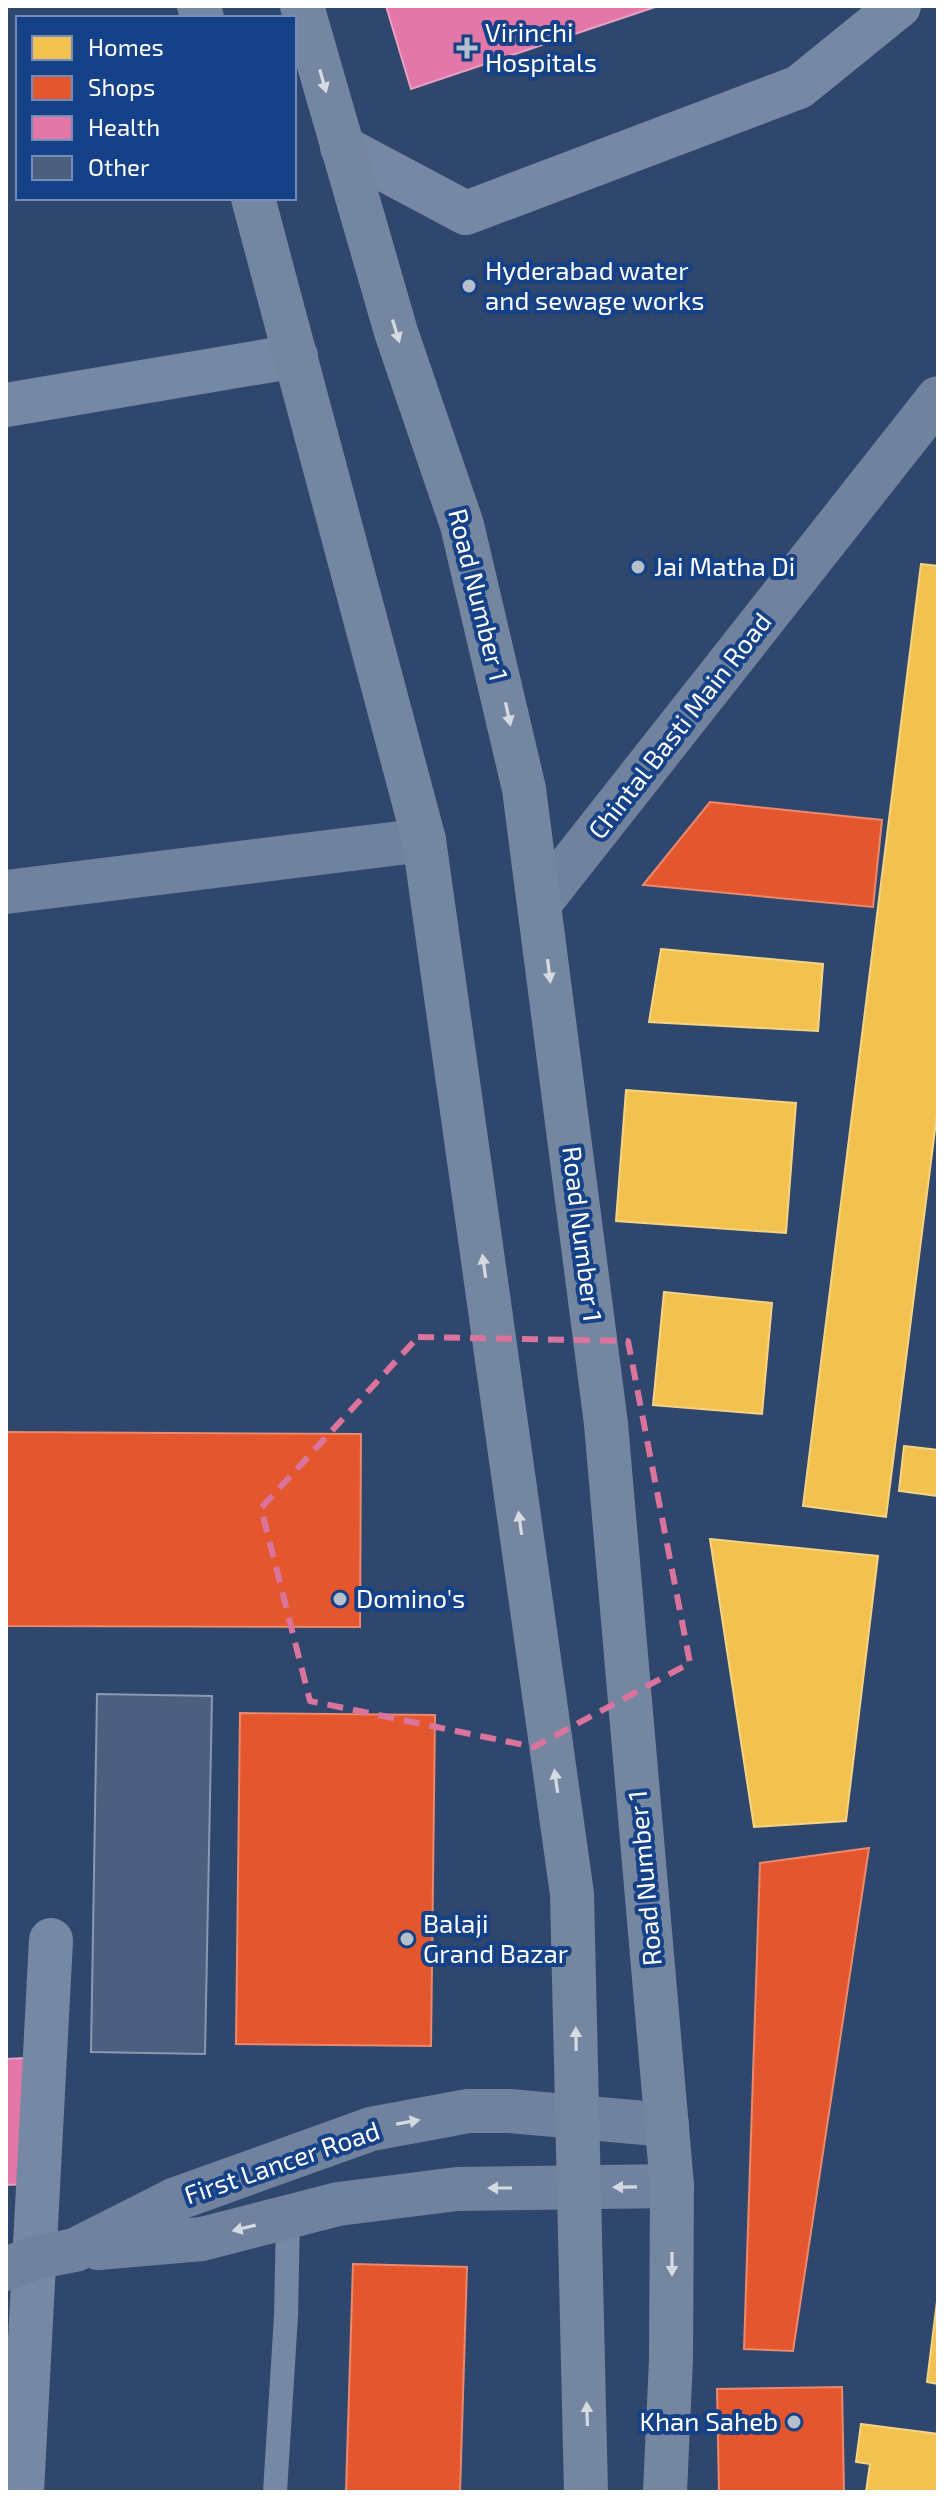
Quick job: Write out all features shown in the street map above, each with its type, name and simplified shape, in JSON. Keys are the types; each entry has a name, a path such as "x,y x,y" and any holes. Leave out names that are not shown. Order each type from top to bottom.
{"main road":[{"name":"Road Number 1","path":"302,6 396,332 462,525 524,789 606,1424 667,2125 672,2186 671,2359 665,2492"},
{"path":"254,200 424,840 572,1894 586,2492"}],"street":[{"path":"342,147 466,213 799,87 899,6"},
{"path":"6,405 296,356"},
{"name":"Chintal Basti Main Road","path":"540,903 938,398"},
{"path":"6,892 424,840"},
{"path":"22,2492 39,2259 51,1940"},
{"name":"First Lancer Road","path":"39,2259 176,2199 371,2129 468,2111 667,2125"},
{"path":"39,2259 202,2239 338,2204 457,2189 672,2186"}],"lane":[{"path":"275,2492 286,2316 288,2217"}],"highlighted area":[{"path":"418,1337 628,1341 690,1663 534,1747 310,1701 261,1508"}],"building: Homes":[{"path":"921,564 938,566 938,1106 886,1517 803,1506"},
{"path":"661,949 823,964 818,1031 649,1022"},
{"path":"626,1090 796,1103 786,1233 616,1221"},
{"path":"664,1292 772,1303 762,1414 653,1405"},
{"path":"904,1446 938,1450 938,1496 899,1491"},
{"path":"710,1539 878,1556 846,1821 754,1827"},
{"path":"938,2293 938,2384 927,2382"},
{"path":"861,2424 938,2434 938,2492 866,2492 870,2464 856,2462"}],"building: Shops":[{"path":"710,802 882,820 873,907 643,885"},
{"path":"6,1432 361,1434 360,1627 6,1626"},
{"path":"240,1713 435,1715 431,2046 236,2044"},
{"path":"869,1848 793,2351 744,2349 760,1863"},
{"path":"353,2264 467,2267 460,2492 346,2492"},
{"path":"842,2387 844,2492 719,2492 717,2389"}],"building: Health":[{"name":"Virinchi Hospitals","path":"386,6 658,6 411,89"},
{"path":"25,2058 29,2184 6,2185 6,2059"}],"building: Other":[{"path":"97,1694 212,1696 205,2054 91,2052"}],"place":[{"name":"Virinchi Hospitals","path":"467,48"},
{"name":"Hyderabad water and sewage works","path":"469,286"},
{"name":"Jai Matha Di","path":"638,567"},
{"name":"Domino's","path":"340,1599"},
{"name":"Balaji Grand Bazar","path":"407,1939"},
{"name":"Khan Saheb","path":"794,2422"}]}
